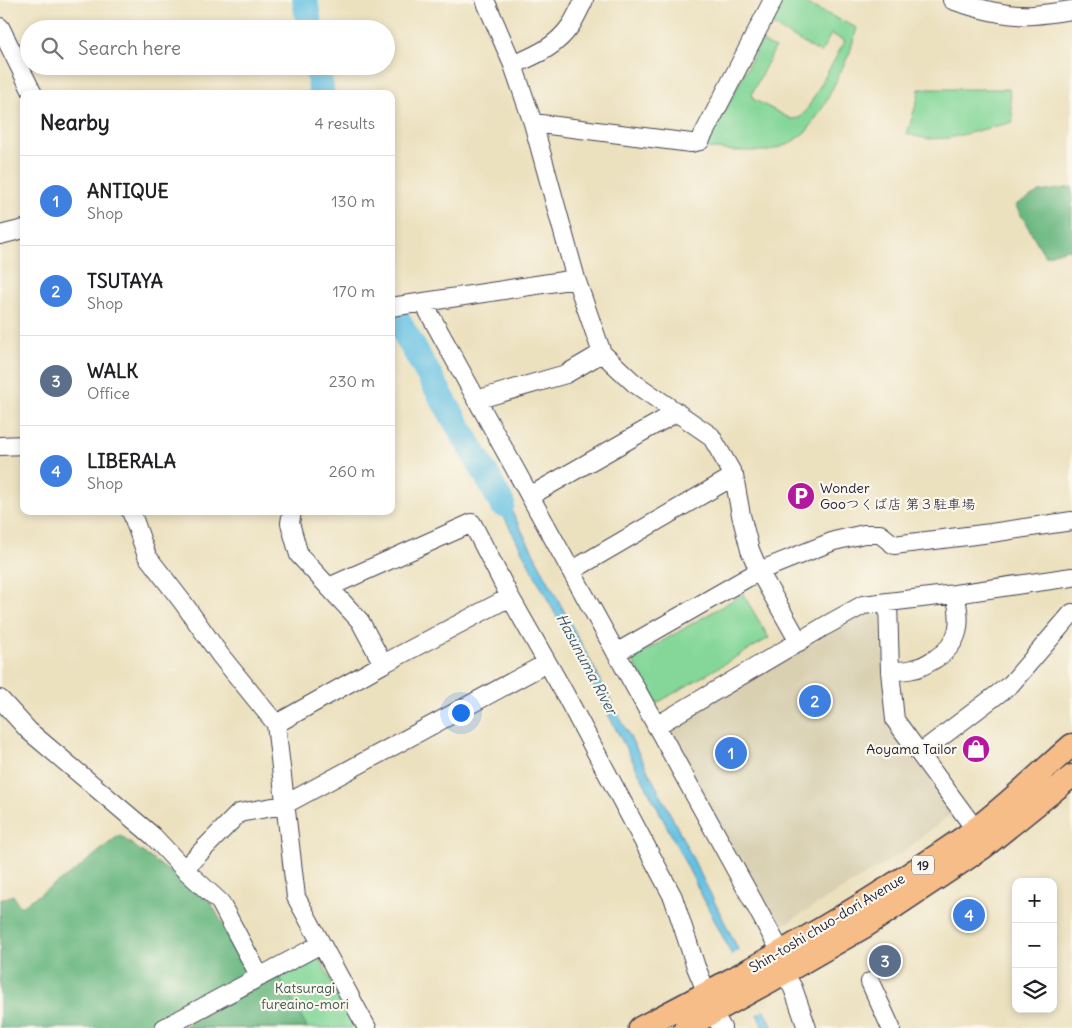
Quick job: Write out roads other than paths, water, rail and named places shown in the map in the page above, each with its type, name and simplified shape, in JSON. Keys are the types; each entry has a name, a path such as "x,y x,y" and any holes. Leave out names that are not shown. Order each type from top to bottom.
{"main road":[{"name":"Shin-toshi chuo-dori Avenue","path":"684,1028 975,829 1072,745"},
{"name":"Shin-toshi chuo-dori Avenue","path":"774,968 864,927 984,847 1072,776"},
{"name":"Shin-toshi chuo-dori Avenue","path":"640,1028 719,1004"}],"street":[{"path":"486,0 513,65 533,123 576,279 602,353 634,383 711,436 734,476 750,550 759,571 799,642"},
{"path":"513,65 544,51 561,38 571,25 584,0"},
{"path":"533,123 691,143 700,142 774,0"},
{"path":"952,0 1012,14 1031,15 1072,10"},
{"path":"0,27 20,68"},
{"path":"24,75 31,90"},
{"path":"0,235 20,230"},
{"path":"395,307 576,279"},
{"path":"416,303 476,400 656,726 774,968 793,988 807,1028"},
{"path":"476,400 566,374 602,353"},
{"path":"530,496 677,412"},
{"path":"0,446 20,445"},
{"path":"571,571 734,476"},
{"path":"132,515 147,556 220,655 276,724 296,897 367,1028"},
{"path":"291,515 290,523 299,555 360,621 383,664"},
{"path":"616,653 759,571 834,541 864,534 880,534 894,545 1072,521"},
{"path":"329,587 472,523 510,597 673,897 696,967 719,1004"},
{"path":"656,726 863,605 1072,577"},
{"path":"890,671 914,670 944,654 955,639 959,627 955,594"},
{"path":"276,724 383,664 510,597"},
{"path":"888,602 890,671 895,720 975,829"},
{"path":"920,753 1011,684 1072,613"},
{"path":"184,869 239,813 284,805 547,662"},
{"path":"0,699 29,731 153,836 184,869 220,902 260,977"},
{"path":"164,1028 321,944"},
{"path":"870,982 891,1028"}],"water":[{"path":"491,472 667,807 738,949 773,1028 763,1028 731,953 659,811 482,475"}],"waterway":[{"name":"Hasunuma River","path":"305,0 308,20"},
{"name":"Hasunuma River","path":"319,75 321,90"},
{"name":"Hasunuma River","path":"395,315 502,504"}],"place":[{"name":"Wonder Gooつくば店 第３駐車場","path":"801,496"},
{"name":"TSUTAYA","path":"815,701"},
{"name":"Aoyama Tailor","path":"976,749"},
{"name":"ANTIQUE","path":"731,753"},
{"name":"LIBERALA","path":"969,915"},
{"name":"WALK","path":"885,961"}],"park label":[{"name":"Katsuragi fureaino-mori","path":"305,996"}]}
